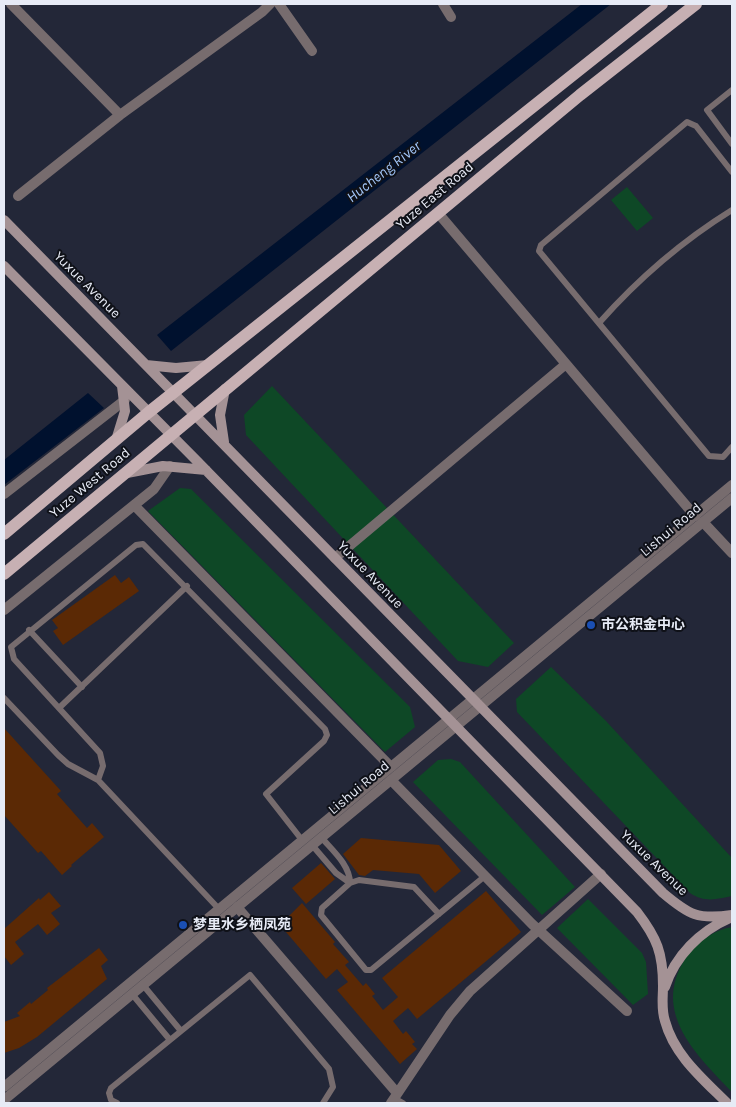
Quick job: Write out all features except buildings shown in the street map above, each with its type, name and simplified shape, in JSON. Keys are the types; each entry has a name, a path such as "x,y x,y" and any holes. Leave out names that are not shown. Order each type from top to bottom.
{"main road":[{"name":"Yuze East Road","path":"174,393 662,4"},
{"name":"Yuze East Road","path":"195,414 580,95 696,4"},
{"name":"Yuxue Avenue","path":"4,220 663,893 684,911 698,917 732,916"},
{"path":"4,266 171,434 637,912 656,939 662,962 662,1010 672,1040 683,1057 726,1103"},
{"path":"146,365 176,368 208,365"},
{"path":"115,441 124,419 125,400 122,385"},
{"path":"224,443 220,415 225,389"},
{"name":"Yuze West Road","path":"4,534 174,393"},
{"name":"Yuze West Road","path":"4,574 195,414"},
{"path":"123,474 170,466 207,471"},
{"path":"663,993 672,970 685,950 703,934 732,916"}],"street":[{"path":"11,4 120,115"},
{"path":"18,196 120,115 262,12 270,4"},
{"path":"279,4 312,50"},
{"path":"443,4 451,18"},
{"path":"438,213 699,519 732,553"},
{"path":"335,558 566,364"},
{"path":"4,494 125,400"},
{"path":"4,610 154,489 170,466"},
{"name":"Lishui Road","path":"4,1100 237,907 391,767 477,703 699,519 732,485"},
{"name":"Lishui Road","path":"699,519 732,498"},
{"path":"134,505 391,767"},
{"name":"Lishui Road","path":"4,1087 219,909 307,843 321,837 391,780 453,722"},
{"path":"391,780 538,929 627,1011"},
{"path":"237,907 396,1099 464,998 601,874"}],"lane":[{"path":"732,90 707,110 732,144"},
{"path":"732,172 696,126 687,122 541,245 539,251 709,456 723,457 732,447"},
{"path":"599,323 631,289 666,258 732,210"},
{"path":"98,780 103,766 100,753 11,654 12,643 140,543 148,546 325,729 324,741 266,794 307,843 336,873 350,883"},
{"path":"59,708 187,586"},
{"path":"29,630 82,687"},
{"path":"4,698 68,764 98,780 219,909"},
{"path":"321,837 349,872 350,883"},
{"path":"439,914 418,889 412,886 359,880 350,883 322,908 321,915 366,970 370,970 439,914 485,876"},
{"path":"117,1103 111,1100 111,1088 250,975 329,1069 333,1087 323,1103"},
{"path":"143,985 182,1031"},
{"path":"132,994 170,1040"}],"green space":[{"path":"627,187 653,218 637,231 611,200"},
{"path":"272,386 514,643 488,667 458,661 246,435 244,415"},
{"path":"180,488 191,489 410,707 415,727 385,752 148,511"},
{"path":"551,667 606,721 732,858 732,896 706,899 690,893 517,712 516,699"},
{"path":"451,759 460,762 575,887 542,915 413,782 438,760"},
{"path":"588,899 642,953 646,962 648,994 633,1005 557,928"},
{"path":"732,927 732,1092 705,1063 683,1032 676,1015 673,997 676,979 689,953 712,934"}],"water":[{"name":"Hucheng River","path":"582,4 611,4 171,351 157,335"},
{"path":"88,393 104,408 4,485 4,460"}],"place":[{"name":"市公积金中心","path":"591,625"},
{"name":"梦里水乡栖凤苑","path":"183,925"}]}
